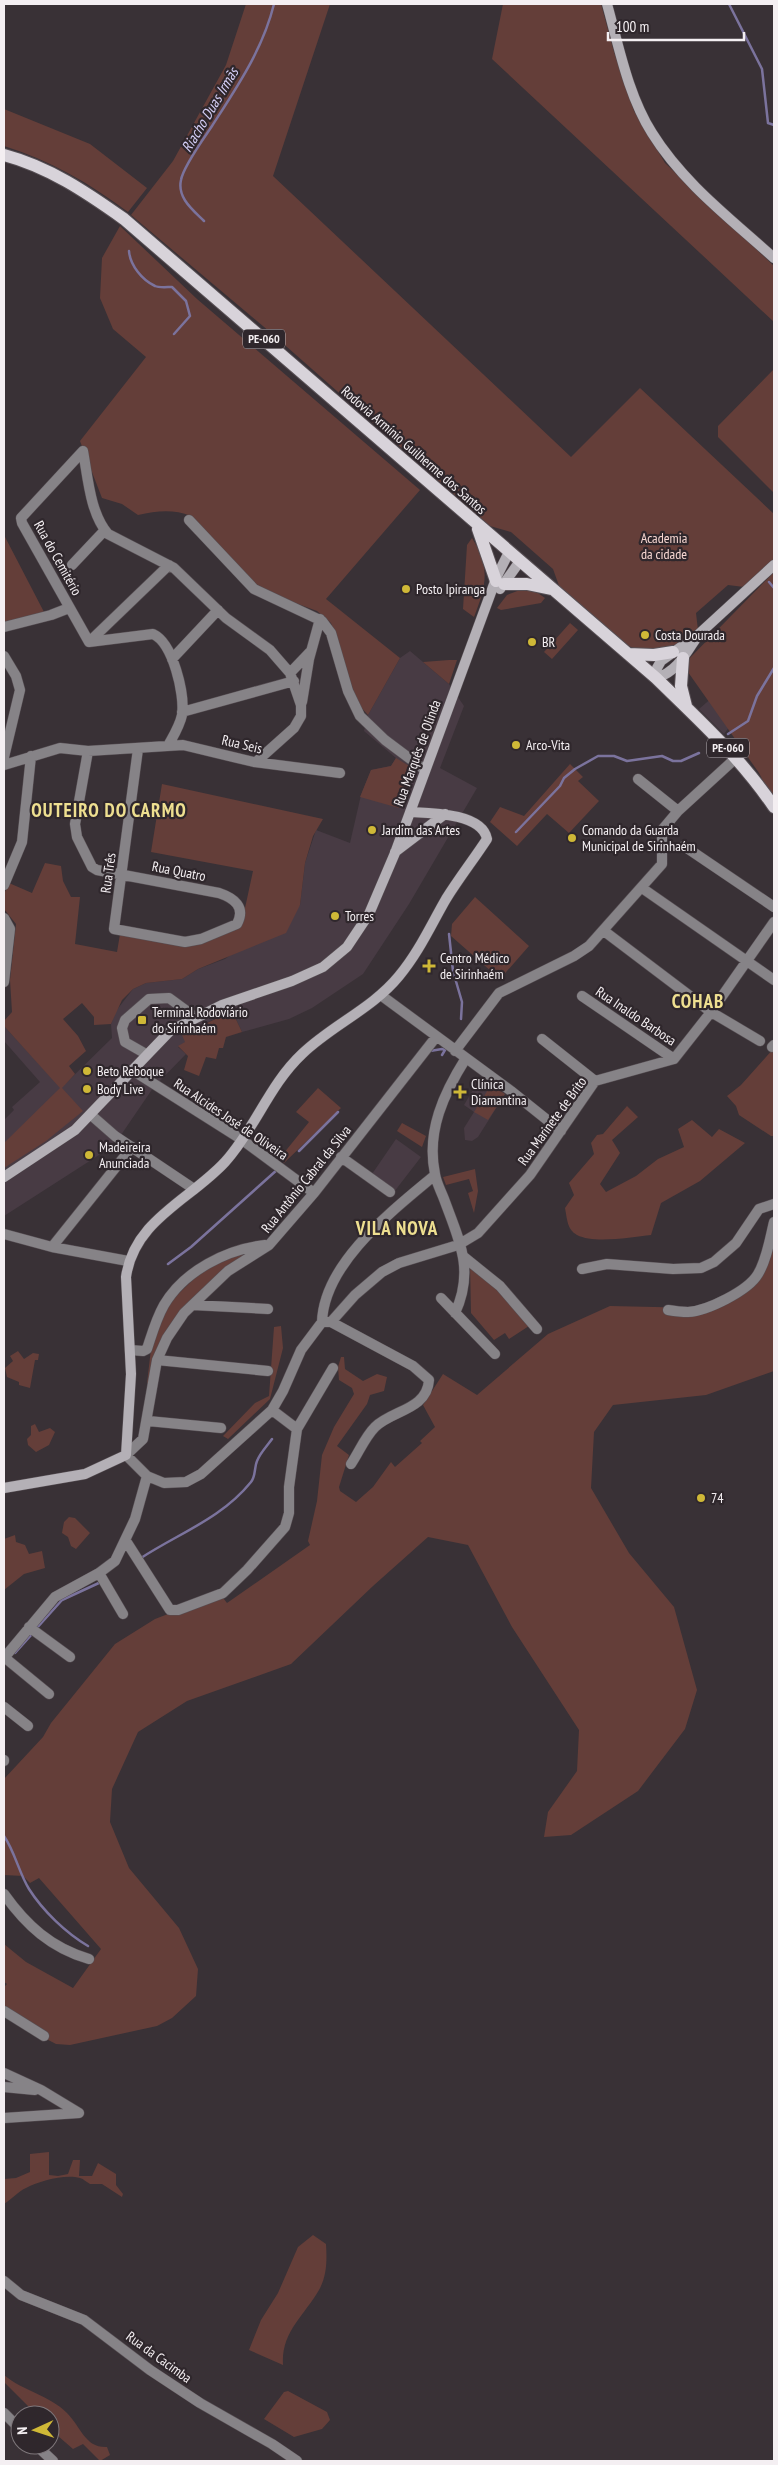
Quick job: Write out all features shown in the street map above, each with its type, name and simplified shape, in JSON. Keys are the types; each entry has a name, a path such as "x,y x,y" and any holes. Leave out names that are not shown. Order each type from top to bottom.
{"main road":[{"path":"607,4 627,75 651,132 683,175 774,258"},
{"name":"Rodovia Armínio Guilherme dos Santos","path":"4,155 29,163 76,185 124,219 389,447 478,527 656,678 714,732 737,757 774,807"},
{"path":"478,527 500,582"},
{"path":"500,582 509,552"},
{"path":"500,582 520,561"},
{"path":"656,678 659,664 678,655 774,565"},
{"path":"500,582 527,584 554,590"},
{"name":"Rua Marquês de Olinda","path":"4,1177 50,1148 91,1115 146,1054 170,1031 195,1017 292,981 323,967 334,959 354,937 369,914 395,853 489,604 500,582"},
{"path":"628,654 678,655"},
{"path":"656,678 671,672 678,655"},
{"path":"678,655 681,686 687,708"},
{"path":"4,1488 85,1474 126,1454 131,1374 126,1300 128,1261 138,1241 148,1228 224,1163 287,1069 313,1044 382,996 423,944 446,899 487,839 484,831 464,818 445,814 410,812"},
{"path":"395,853 445,814"}],"street":[{"name":"Rua do Cemitério","path":"89,642 22,523 23,514 83,451 91,494 97,515 105,530"},
{"path":"189,520 254,589 320,619 330,633 348,691 360,716 384,740 425,770"},
{"path":"72,565 105,530 120,542 168,564 218,610 270,650 292,677 302,711"},
{"path":"89,642 168,564"},
{"name":"Rua do Cemitério","path":"4,627 51,615 69,608"},
{"path":"172,659 218,610"},
{"path":"256,762 294,728 302,711 311,652 320,619"},
{"path":"89,642 152,634 162,641 172,659 180,692 182,712 169,744"},
{"path":"182,712 292,677 311,652"},
{"path":"4,656 16,676 20,690 4,757"},
{"name":"Rua Seis","path":"88,751 138,749 169,744 183,745 256,762 340,773"},
{"path":"4,765 60,748 88,751"},
{"name":"Rua Três","path":"138,749 114,929 185,942"},
{"name":"Rua Quatro","path":"88,751 75,818 77,836 92,867 97,870 230,897 240,908 237,924 201,939 185,942"},
{"path":"4,885 22,842 31,756"},
{"name":"Rua Antônio Cabral da Silva","path":"126,1454 142,1442 148,1420 157,1360 167,1338 193,1305 228,1271 269,1245 314,1193 341,1157 446,1044 499,993 582,951 604,931 662,864 662,830 678,811 737,757"},
{"path":"638,779 678,811"},
{"path":"684,846 774,907"},
{"path":"642,888 774,980"},
{"path":"4,918 10,929 4,982"},
{"path":"674,1058 711,1012 774,922"},
{"path":"604,931 711,1012 760,1041"},
{"path":"382,996 512,1091 561,1131"},
{"name":"Rua Inaldo Barbosa","path":"582,996 674,1058"},
{"path":"146,1054 125,1042 122,1028 125,1020 146,1000 169,998 195,1017"},
{"path":"542,1039 595,1081"},
{"path":"466,1058 442,1102 436,1122 433,1150 435,1175 458,1245 464,1257 500,1286 537,1330"},
{"name":"Rua Marinete de Brito","path":"147,1476 170,1484 195,1478 272,1410 302,1350 326,1322 355,1295 382,1272 399,1263 458,1245 478,1233 530,1175 595,1081 674,1058"},
{"name":"Rua Alcides José de Oliveira","path":"132,1070 241,1139 314,1193"},
{"path":"91,1115 102,1127 194,1189"},
{"path":"52,1247 132,1147"},
{"path":"341,1157 390,1192"},
{"path":"351,1464 376,1426 413,1406 422,1398 429,1380 413,1366 326,1322 326,1298 340,1267 401,1204 435,1175"},
{"path":"582,1269 593,1265 607,1264 673,1269 702,1268 714,1262 736,1243 758,1209 774,1204"},
{"path":"668,1310 687,1312 700,1310 717,1304 747,1286 760,1271 774,1222"},
{"path":"4,1234 52,1247 128,1261"},
{"path":"130,1350 143,1351 147,1349 155,1324 167,1301 204,1266 240,1248 269,1245"},
{"path":"455,1313 465,1287 464,1257"},
{"path":"441,1298 495,1354"},
{"path":"193,1305 268,1309"},
{"path":"157,1360 268,1371"},
{"path":"126,1541 168,1608 172,1611 223,1594 278,1537 288,1521 289,1487 298,1429 333,1368"},
{"path":"272,1410 298,1429"},
{"path":"148,1420 221,1428"},
{"path":"49,1694 4,1658 60,1593 99,1573 115,1561 135,1519 147,1476 126,1454"},
{"path":"99,1573 123,1614"},
{"path":"29,1627 70,1657"},
{"path":"4,1707 28,1726"},
{"path":"4,1894 28,1924 51,1943 74,1955 89,1959"},
{"path":"4,2011 44,2036"},
{"path":"4,2073 41,2090 79,2113 4,2118"},
{"path":"4,2087 41,2090"},
{"name":"Rua da Cacimba","path":"4,2281 29,2298 69,2312 84,2320 150,2370 200,2403 279,2448 297,2461"}],"shaded area":[{"path":"410,651 449,684 464,706 440,768 477,788 409,904 363,974 312,1008 289,1019 242,1032 232,1011 182,1034 186,1042 178,1047 186,1054 153,1088 121,1135 99,1155 4,1216 4,1120 14,1110 12,1107 40,1082 4,1041 4,1026 61,1088 112,1038 111,1024 116,1011 133,989 146,983 182,979 198,969 225,959 300,905 305,863 316,830 350,843 361,795 371,770 391,766 396,758 364,731 368,715 400,658"},
{"path":"721,690 740,713 724,734 699,709"},
{"path":"480,1078 505,1094 478,1137 472,1141 465,1140 464,1128 474,1112 464,1105"},
{"path":"396,1139 421,1157 394,1192 372,1174"}],"green space":[{"name":"Academia da cidade","path":"246,4 330,4 273,176 571,457 640,388 774,514 774,559 744,587 728,585 696,613 698,630 681,642 656,651 637,649 626,645 562,594 553,569 511,532 490,526 270,332 131,215 173,161 226,65"},
{"path":"503,4 601,4 614,52 634,111 665,163 774,266 774,322 492,59"},
{"path":"4,109 90,144 147,188 128,212 99,191 69,173 37,158 4,146"},
{"path":"120,226 197,299 420,490 326,599 400,658 368,715 358,704 331,623 317,611 282,598 252,582 191,516 165,511 138,515 122,504 102,498 80,441 146,357 113,329 100,298 102,258"},
{"path":"774,369 774,493 718,437 718,426"},
{"path":"4,535 44,612 4,623"},
{"path":"472,538 482,559 485,577 474,617 463,609 467,545"},
{"path":"774,572 774,802 759,773 683,665"},
{"path":"520,590 535,591 545,598 541,603 501,610 497,608 507,595"},
{"path":"570,623 578,630 552,659 544,652"},
{"path":"457,660 449,684 423,662"},
{"path":"396,758 414,769 399,808 360,797 371,770 391,766"},
{"path":"570,764 583,777 578,781 599,801 569,833 547,814 517,846 490,822 500,807 524,816"},
{"path":"162,784 323,819 313,836 305,863 300,905 286,933 198,969 182,979 146,983 133,989 122,1000 111,1024 94,1025 94,1017 82,1003 63,1019 78,1036 86,1051 69,1066 75,1074 62,1088 83,1111 46,1141 4,1168 4,1143 60,1088 4,1026 4,1021 12,1012 10,980 16,924 4,909 4,894 9,883 32,893 45,863 61,866 63,881 71,897 80,897 75,944 117,952 120,934 184,945 242,922 253,871 151,852"},
{"path":"475,897 529,946 500,979 451,936 452,924"},
{"path":"232,1011 242,1032 226,1037 223,1048 219,1048 216,1059 206,1057 199,1076 184,1070 188,1056 178,1046 185,1042 182,1035"},
{"path":"774,1048 774,1136 771,1136 739,1115 736,1106 727,1096 741,1085"},
{"path":"491,1085 505,1094 488,1120 474,1112"},
{"path":"318,1088 341,1108 284,1163 279,1159 309,1122 296,1112"},
{"path":"627,1106 638,1117 612,1140 620,1153 600,1184 606,1192 636,1176 658,1159 684,1147 678,1129 692,1120 712,1137 719,1129 745,1143 700,1181 661,1203 651,1235 613,1239 584,1238 574,1233 568,1223 565,1208 574,1195 569,1183 594,1154 591,1143 597,1135 603,1134"},
{"path":"402,1123 426,1136 422,1147 397,1131"},
{"path":"475,1169 478,1191 474,1213 468,1193 473,1191 469,1179 446,1185 443,1177"},
{"path":"774,1224 774,1371 706,1395 613,1405 594,1432 591,1488 629,1553 674,1607 697,1690 685,1729 638,1791 571,1835 544,1837 548,1812 577,1771 579,1730 512,1627 468,1545 428,1537 291,1664 187,1701 138,1732 112,1789 110,1822 129,1868 179,1928 198,1969 196,1996 172,2018 157,2026 70,2045 56,2044 4,2017 4,1987 7,1984 4,1982 4,1944 26,1962 73,1988 101,1949 39,1878 30,1883 23,1876 4,1875 4,1779 43,1737 51,1723 115,1644 155,1619 220,1594 227,1603 310,1545 308,1541 317,1501 322,1455 334,1427 354,1394 352,1388 339,1380 338,1367 341,1357 344,1357 345,1369 363,1381 377,1374 387,1377 384,1391 370,1395 367,1404 337,1446 349,1455 339,1487 340,1491 356,1502 373,1487 391,1462 395,1467 422,1443 420,1441 435,1427 423,1405 443,1374 477,1395 548,1334 610,1306 699,1308 748,1287"},
{"path":"255,1250 183,1311 149,1383 147,1383 151,1349 168,1304 203,1270 224,1259"},
{"path":"470,1264 513,1302 529,1326 509,1339 505,1333 494,1340 471,1313"},
{"path":"281,1326 283,1348 270,1399 228,1439 223,1436 255,1403 269,1396 274,1327"},
{"path":"18,1351 24,1359 33,1353 39,1354 38,1360 35,1360 30,1388 19,1385 19,1382 7,1377 5,1368 13,1361 10,1356"},
{"path":"35,1424 39,1432 50,1428 55,1432 49,1445 36,1452 28,1445 27,1439 31,1435 31,1426"},
{"path":"69,1517 75,1518 90,1533 76,1549 71,1546 68,1537 62,1533 64,1522"},
{"path":"15,1535 16,1542 25,1545 29,1554 42,1551 45,1568 24,1574 4,1590 4,1539"},
{"path":"49,2152 49,2175 68,2174 73,2160 80,2160 79,2176 92,2176 98,2163 116,2174 116,2185 123,2194 122,2197 102,2184 90,2184 80,2178 67,2177 32,2185 4,2204 4,2179 16,2178 30,2172 30,2154"},
{"path":"313,2235 326,2244 325,2274 322,2285 290,2334 283,2353 283,2365 249,2350 261,2320 278,2293 298,2247"},
{"path":"4,2375 57,2405 27,2405 4,2382"},
{"path":"288,2391 327,2412 330,2420 322,2429 294,2437 264,2419 284,2392"},
{"path":"60,2407 88,2440 93,2444 107,2447 110,2455 100,2461 83,2444 73,2449 60,2438"}],"waterway":[{"name":"Riacho Duas Irmãs","path":"204,221 184,198 181,192 181,180 194,153 231,97 256,52 274,4"},
{"path":"729,4 762,69 768,123 774,125"},
{"path":"129,251 134,267 146,280 157,287 172,287 186,301 190,316 174,334"},
{"path":"769,582 774,588"},
{"path":"728,734 748,721 757,696 774,668"},
{"path":"516,832 560,786 564,778 575,769 598,756 614,756 627,761 662,756 673,761 681,761 699,753"},
{"path":"449,934 453,971 462,1002 461,1019"},
{"path":"430,1051 445,1050 442,1055"},
{"path":"299,1151 338,1112"},
{"path":"168,1264 191,1247 278,1169"},
{"path":"141,1558 199,1525 227,1506 253,1480 258,1458 272,1439"},
{"path":"36,1629 62,1600 101,1582"},
{"path":"15,1653 33,1633"},
{"path":"4,1836 26,1883 41,1905 71,1935 88,1946"}],"place":[{"name":"Posto Ipiranga","path":"406,589"},
{"name":"Costa Dourada","path":"645,635"},
{"name":"BR","path":"532,642"},
{"name":"Arco-Vita","path":"516,745"},
{"name":"Jardim das Artes","path":"372,830"},
{"name":"Comando da Guarda Municipal de Sirinhaém","path":"572,838"},
{"name":"Torres","path":"335,916"},
{"name":"Centro Médico de Sirinhaém","path":"429,966"},
{"name":"Terminal Rodoviário do Sirinhaém","path":"142,1020"},
{"name":"Beto Reboque","path":"87,1071"},
{"name":"Body Live","path":"87,1089"},
{"name":"Clínica Diamantina","path":"460,1092"},
{"name":"Madeireira Anunciada","path":"89,1155"},
{"name":"74","path":"701,1498"}],"district":[{"name":"OUTEIRO DO CARMO","path":"109,810"},
{"name":"COHAB","path":"698,1001"},
{"name":"VILA NOVA","path":"397,1228"}]}
